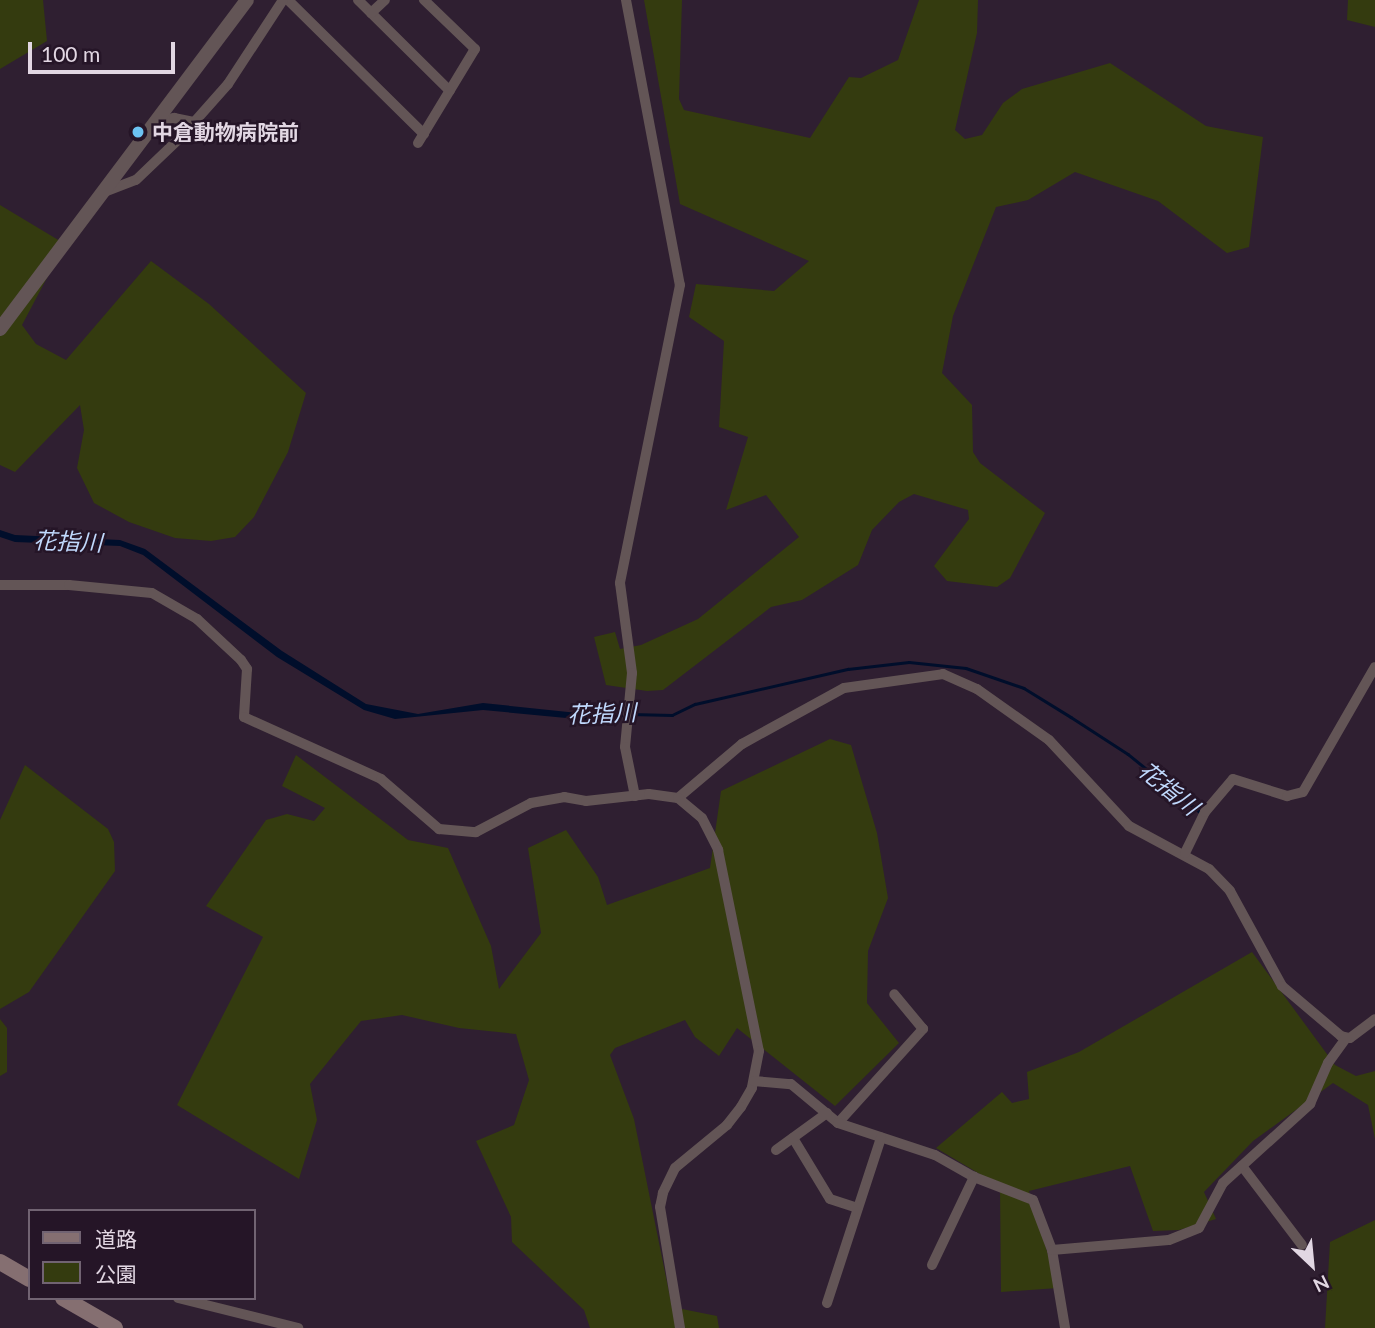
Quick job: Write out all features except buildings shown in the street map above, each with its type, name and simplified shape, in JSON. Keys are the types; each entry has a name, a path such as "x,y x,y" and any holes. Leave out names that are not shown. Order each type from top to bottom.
{"main road":[{"path":"0,1262 28,1278"},
{"path":"67,1300 115,1328"}],"street":[{"path":"0,329 247,0"},
{"path":"104,192 136,180 194,122 229,84 286,0 421,138 475,49 424,0"},
{"path":"358,0 450,91"},
{"path":"371,13 385,0"},
{"path":"626,0 681,285 620,583 632,673 625,747 635,796"},
{"path":"155,123 174,118 194,122"},
{"path":"0,585 69,585 152,593 197,619 247,668 244,718 381,779 439,829 476,832 531,803 635,796 678,798 702,818 718,850 758,1035 754,1081 727,1125 686,1157 666,1181 660,1207 680,1328"},
{"path":"1185,853 1205,812 1233,779 1287,796 1303,792 1375,667"},
{"path":"678,798 742,744 844,688 943,674 977,689 1049,740 1129,826 1185,853 1230,891 1282,986 1346,1038"},
{"path":"838,1123 923,1029 894,994"},
{"path":"1052,1250 1143,1243 1189,1233 1199,1227 1216,1192 1310,1104 1328,1063 1346,1038 1375,1019"},
{"path":"754,1081 791,1084 838,1123 935,1155 974,1177 1033,1200 1052,1250 1065,1328"},
{"path":"776,1150 827,1113"},
{"path":"793,1138 830,1199 858,1208"},
{"path":"827,1303 881,1138"},
{"path":"1242,1166 1303,1245"},
{"path":"932,1265 974,1177"},
{"path":"186,1300 298,1328"}],"green space":[{"path":"0,0 43,0 47,41 0,69"},
{"path":"644,0 682,0 679,99 684,110 810,138 849,77 861,78 898,60 919,0 978,0 977,33 955,130 965,139 982,135 1003,103 1022,89 1110,63 1206,126 1263,137 1249,247 1227,253 1158,201 1075,172 1028,200 996,207 953,316 942,373 972,405 973,452 980,463 1045,513 1010,578 997,587 947,581 934,566 969,519 968,510 914,494 899,502 872,530 858,565 802,600 771,607 663,690 647,691 606,685 594,637 615,632 620,649 641,645 698,619 799,537 766,495 726,510 748,437 719,427 724,341 689,317 696,284 774,291 809,261 680,204"},
{"path":"1348,0 1375,0 1375,27 1347,20"},
{"path":"0,205 65,244 22,325 36,344 66,360 151,261 209,304 306,393 288,452 254,517 235,537 211,541 175,538 129,522 94,503 77,468 84,430 80,405 15,472 0,465"},
{"path":"830,739 851,745 877,833 888,898 868,951 867,1003 899,1043 835,1106 737,1028 719,1056 695,1037 685,1020 615,1048 610,1055 634,1119 672,1307 717,1316 719,1328 590,1328 584,1310 512,1242 511,1217 476,1141 514,1125 529,1080 516,1034 459,1028 402,1015 361,1021 310,1084 317,1120 299,1179 177,1105 263,937 206,906 266,820 287,814 314,821 325,808 282,786 296,755 408,840 448,848 491,946 499,989 541,933 528,848 566,830 598,877 607,905 710,868 721,791"},
{"path":"25,765 108,829 114,842 115,871 29,992 0,1009 0,820"},
{"path":"1252,952 1335,1065 1356,1076 1375,1071 1375,1139 1368,1105 1333,1083 1253,1141 1204,1192 1216,1219 1179,1230 1153,1231 1130,1166 1029,1191 1058,1288 1001,1292 1000,1186 936,1148 1002,1092 1012,1103 1029,1099 1027,1072 1079,1052"},
{"path":"0,1019 7,1028 7,1072 0,1076"},
{"path":"1375,1220 1375,1328 1325,1328 1330,1242"}],"water":[{"name":"花指川","path":"0,530 15,535 120,540 145,549 282,651 366,704 418,714 483,703 597,715 598,721 483,710 395,719 364,710 277,657 143,555 120,546 15,542 0,537"}],"waterway":[{"name":"花指川","path":"630,714 672,715 695,704 848,669 909,662 966,668 1024,688 1128,754 1200,812"},
{"name":"花指川","path":"596,718 624,715"}],"place":[{"name":"中倉動物病院前","path":"138,132"}]}
